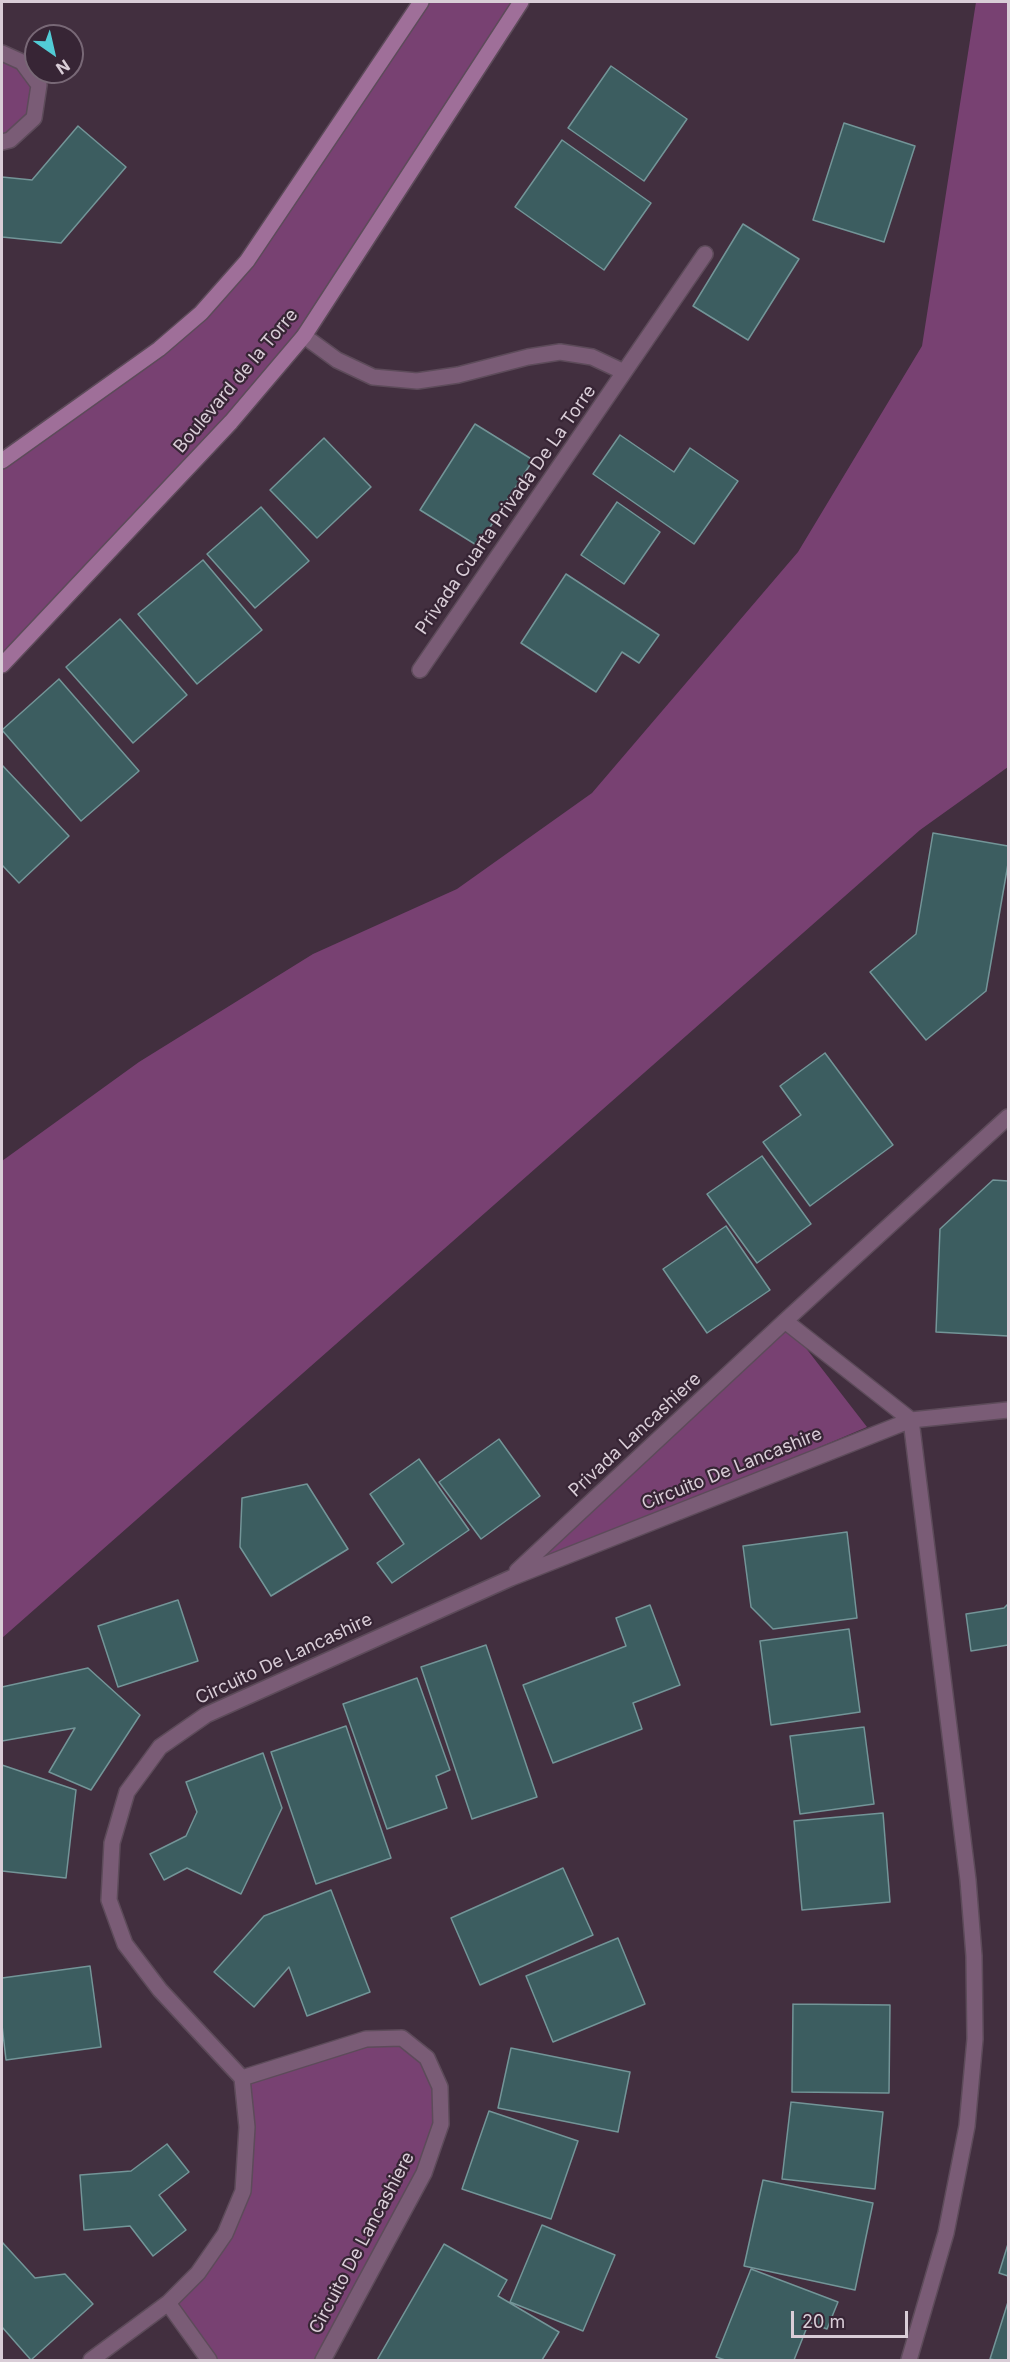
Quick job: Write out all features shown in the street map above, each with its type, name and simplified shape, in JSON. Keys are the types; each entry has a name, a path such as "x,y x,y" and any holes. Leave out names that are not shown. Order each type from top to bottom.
{"street":[{"path":"2,461 159,349 201,313 247,261 421,2"},
{"name":"Boulevard de la Torre","path":"2,665 231,422 304,336 521,2"},
{"path":"2,53 22,62 39,85 34,118 10,140 2,142"},
{"name":"Privada Cuarta Privada De La Torre","path":"420,669 705,254"},
{"name":"Privada Cuarta Privada De La Torre","path":"304,336 337,360 373,377 417,381 458,375 528,357 560,352 592,357 624,372"},
{"name":"Privada Lancashiere","path":"510,1578 1008,1117"},
{"path":"785,1321 911,1420 968,1880 975,1956 975,2039 967,2126 950,2212 909,2361"},
{"name":"Circuito De Lancashire","path":"242,2078 160,1990 125,1944 109,1900 112,1843 127,1792 160,1747 206,1715 510,1578 911,1420 1008,1410"},
{"name":"Circuito De Lancashiere","path":"242,2078 366,2039 402,2038 427,2058 441,2087 441,2124 424,2173 323,2361"},
{"path":"91,2361 168,2303 198,2273 225,2234 243,2191 247,2127 242,2078"},
{"path":"168,2303 208,2361"}],"shaded area":[{"path":"421,2 521,2 304,336 2,665 2,461 158,349 247,261"},
{"path":"976,2 1008,2 1008,767 920,830 2,1638 2,1161 139,1062 313,954 457,889 592,793 798,552 922,346"},
{"path":"2,53 24,72 24,84 39,85 34,118 2,142"},
{"path":"785,1321 867,1427 511,1578"},
{"path":"402,2038 427,2058 441,2124 323,2360 209,2360 168,2303 198,2273 243,2191 242,2078 366,2039"}],"building":[{"path":"611,66 687,119 644,181 568,128"},
{"path":"844,123 915,146 884,242 813,220"},
{"path":"78,126 126,167 61,243 2,237 2,177 32,180"},
{"path":"562,140 651,203 604,270 515,207"},
{"path":"743,224 799,259 748,340 693,306"},
{"path":"475,424 533,460 478,546 420,510"},
{"path":"620,435 674,472 690,448 738,481 694,544 593,474"},
{"path":"324,438 371,487 317,538 270,490"},
{"path":"617,502 660,532 624,584 581,555"},
{"path":"261,507 309,561 255,608 207,554"},
{"path":"203,560 262,630 197,684 138,614"},
{"path":"566,574 659,635 639,663 622,652 596,692 521,643"},
{"path":"120,619 187,695 133,743 66,667"},
{"path":"59,679 139,771 81,821 2,730"},
{"path":"2,765 69,836 19,883 2,865"},
{"path":"933,833 1008,846 1008,864 986,991 926,1040 870,972 916,934"},
{"path":"825,1053 893,1145 810,1206 763,1142 801,1115 780,1086"},
{"path":"762,1156 811,1224 757,1263 707,1194"},
{"path":"993,1180 1008,1181 1008,1336 936,1332 940,1229"},
{"path":"726,1226 770,1290 707,1333 663,1269"},
{"path":"499,1439 540,1496 481,1539 439,1482"},
{"path":"419,1459 469,1530 392,1583 377,1563 404,1544 370,1494"},
{"path":"307,1484 348,1549 271,1596 240,1547 242,1498"},
{"path":"847,1532 857,1618 773,1629 751,1607 743,1546"},
{"path":"178,1600 198,1661 118,1687 98,1626"},
{"path":"1008,1604 1008,1645 971,1651 966,1614 1004,1608"},
{"path":"650,1605 680,1685 633,1703 642,1729 553,1763 523,1685 626,1646 616,1618"},
{"path":"849,1629 860,1712 771,1725 760,1641"},
{"path":"486,1645 537,1797 472,1819 421,1667"},
{"path":"88,1668 140,1715 91,1790 49,1772 75,1728 2,1741 2,1687"},
{"path":"417,1678 450,1770 436,1776 447,1808 387,1829 343,1704"},
{"path":"346,1726 391,1858 316,1884 271,1752"},
{"path":"864,1727 874,1804 800,1814 790,1736"},
{"path":"263,1753 282,1808 241,1894 187,1868 164,1880 150,1854 186,1836 197,1812 186,1782"},
{"path":"2,1765 76,1790 66,1878 2,1871"},
{"path":"883,1813 890,1902 802,1910 794,1821"},
{"path":"563,1868 593,1935 480,1985 451,1918"},
{"path":"331,1890 370,1992 307,2016 289,1967 254,2007 214,1972 264,1916"},
{"path":"618,1938 645,2004 553,2042 526,1976"},
{"path":"90,1966 101,2047 6,2060 2,2025 2,1978"},
{"path":"793,2004 890,2005 889,2093 792,2092"},
{"path":"511,2048 630,2072 618,2132 498,2108"},
{"path":"791,2102 883,2112 875,2189 782,2179"},
{"path":"489,2111 578,2141 551,2219 462,2189"},
{"path":"167,2144 189,2172 159,2195 186,2230 153,2256 130,2226 84,2230 80,2175 131,2171"},
{"path":"763,2180 873,2203 855,2290 744,2266"},
{"path":"542,2225 615,2255 583,2331 510,2302"},
{"path":"2,2242 35,2278 65,2274 93,2304 31,2360 2,2327"},
{"path":"444,2244 507,2280 498,2296 559,2332 542,2360 377,2360"},
{"path":"1008,2244 1008,2276 999,2273"},
{"path":"751,2269 838,2302 827,2329 809,2322 794,2360 725,2360 716,2357"},
{"path":"1008,2302 1008,2360 990,2359"}]}
